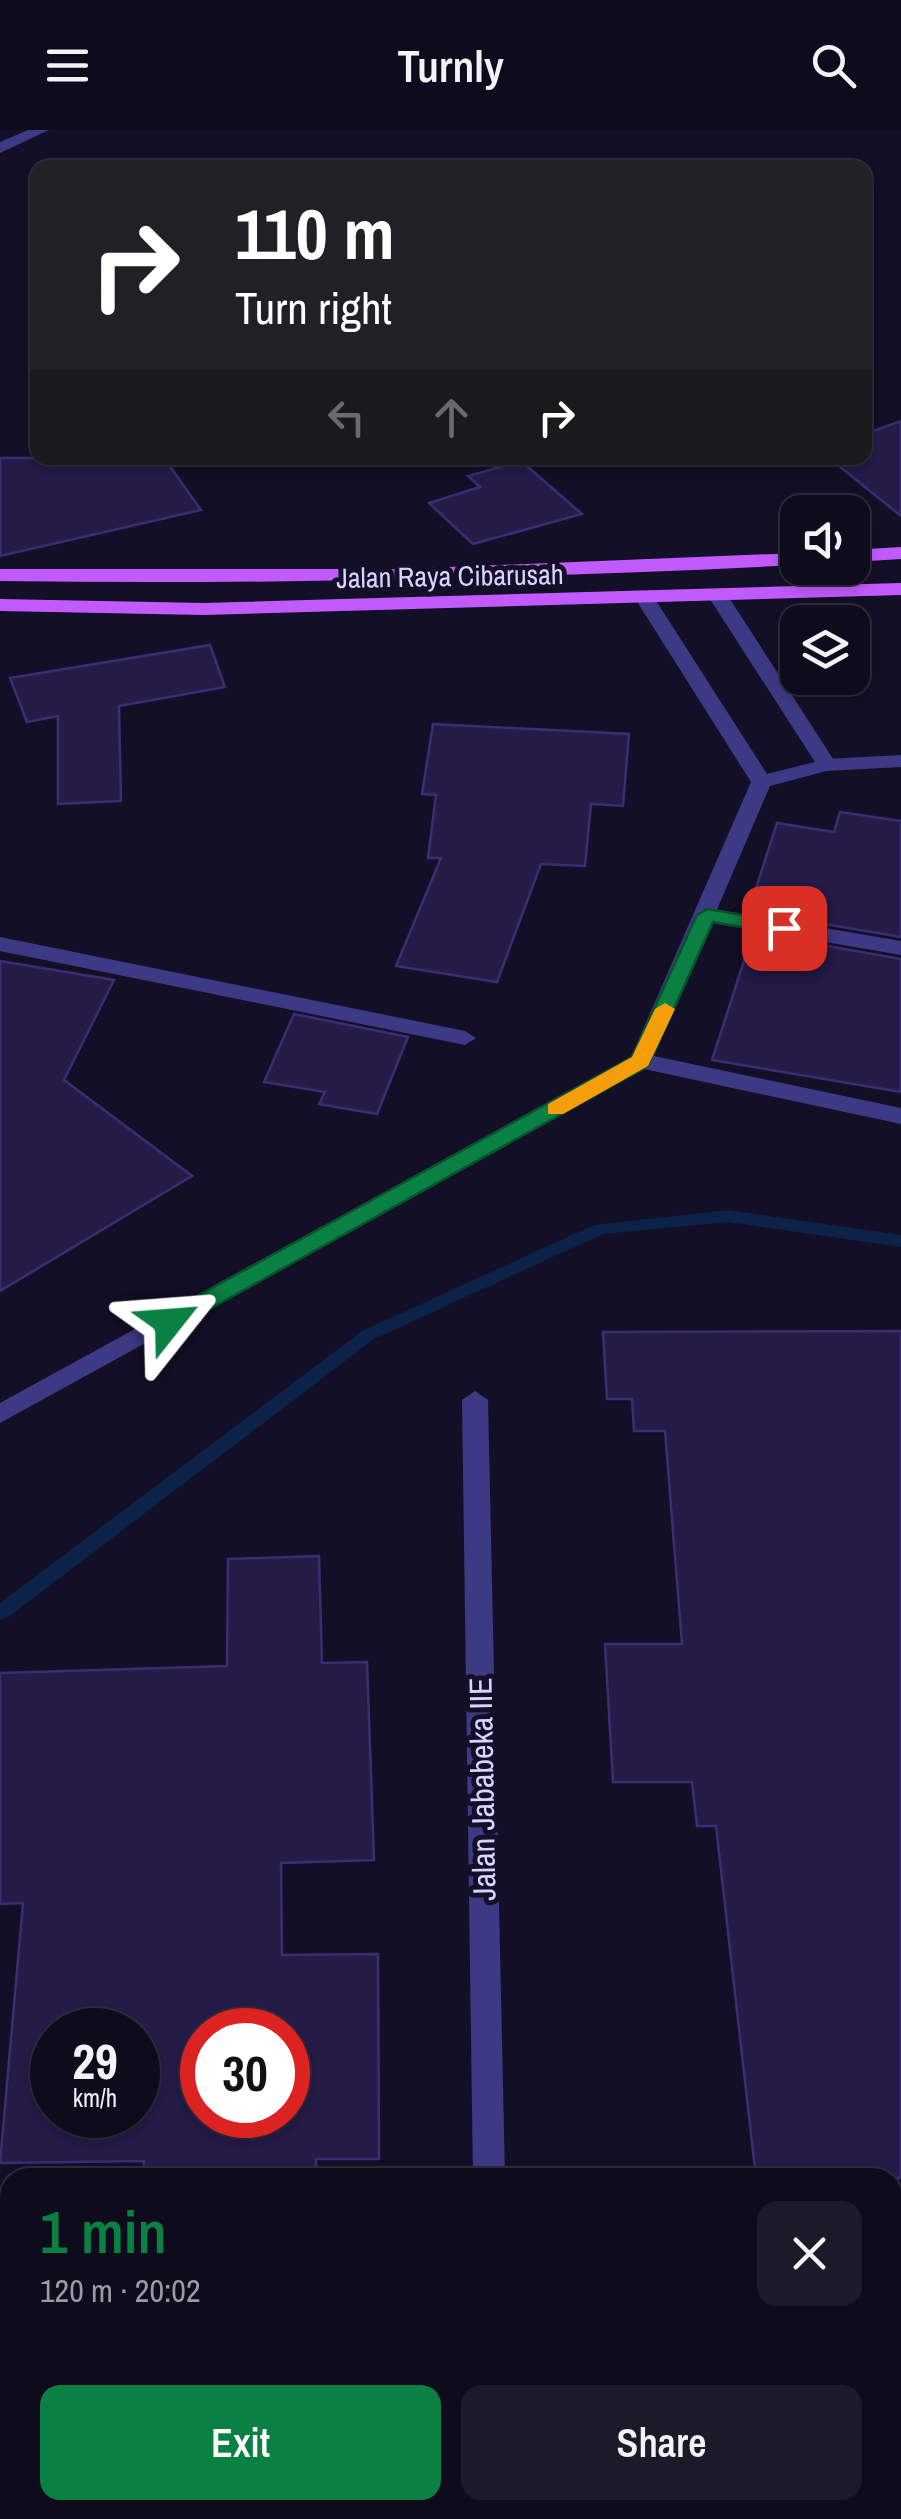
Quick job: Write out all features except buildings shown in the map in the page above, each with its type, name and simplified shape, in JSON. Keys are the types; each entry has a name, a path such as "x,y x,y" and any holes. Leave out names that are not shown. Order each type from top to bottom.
{"main road":[{"path":"870,555 901,553"},
{"name":"Jalan Raya Cibarusah","path":"0,575 190,579 507,574 780,560"},
{"name":"Jalan Raya Cibarusah","path":"0,605 204,609 646,600 901,589"}],"street":[{"path":"0,148 41,130"},
{"path":"718,596 827,764"},
{"path":"646,600 761,782"},
{"path":"761,782 827,764 901,761"},
{"path":"0,1414 641,1062 761,782"},
{"path":"707,915 901,948"},
{"path":"0,944 465,1038"},
{"path":"641,1062 901,1116"},
{"name":"Jalan Jababeka IIE","path":"474,1400 489,2168"}],"waterway":[{"path":"0,1613 368,1335 600,1229 728,1216 901,1241"}],"slow traffic":[{"path":"555,1109 641,1062 665,1009"}],"route":[{"path":"169,1322 641,1062 707,915 784,928"}]}
